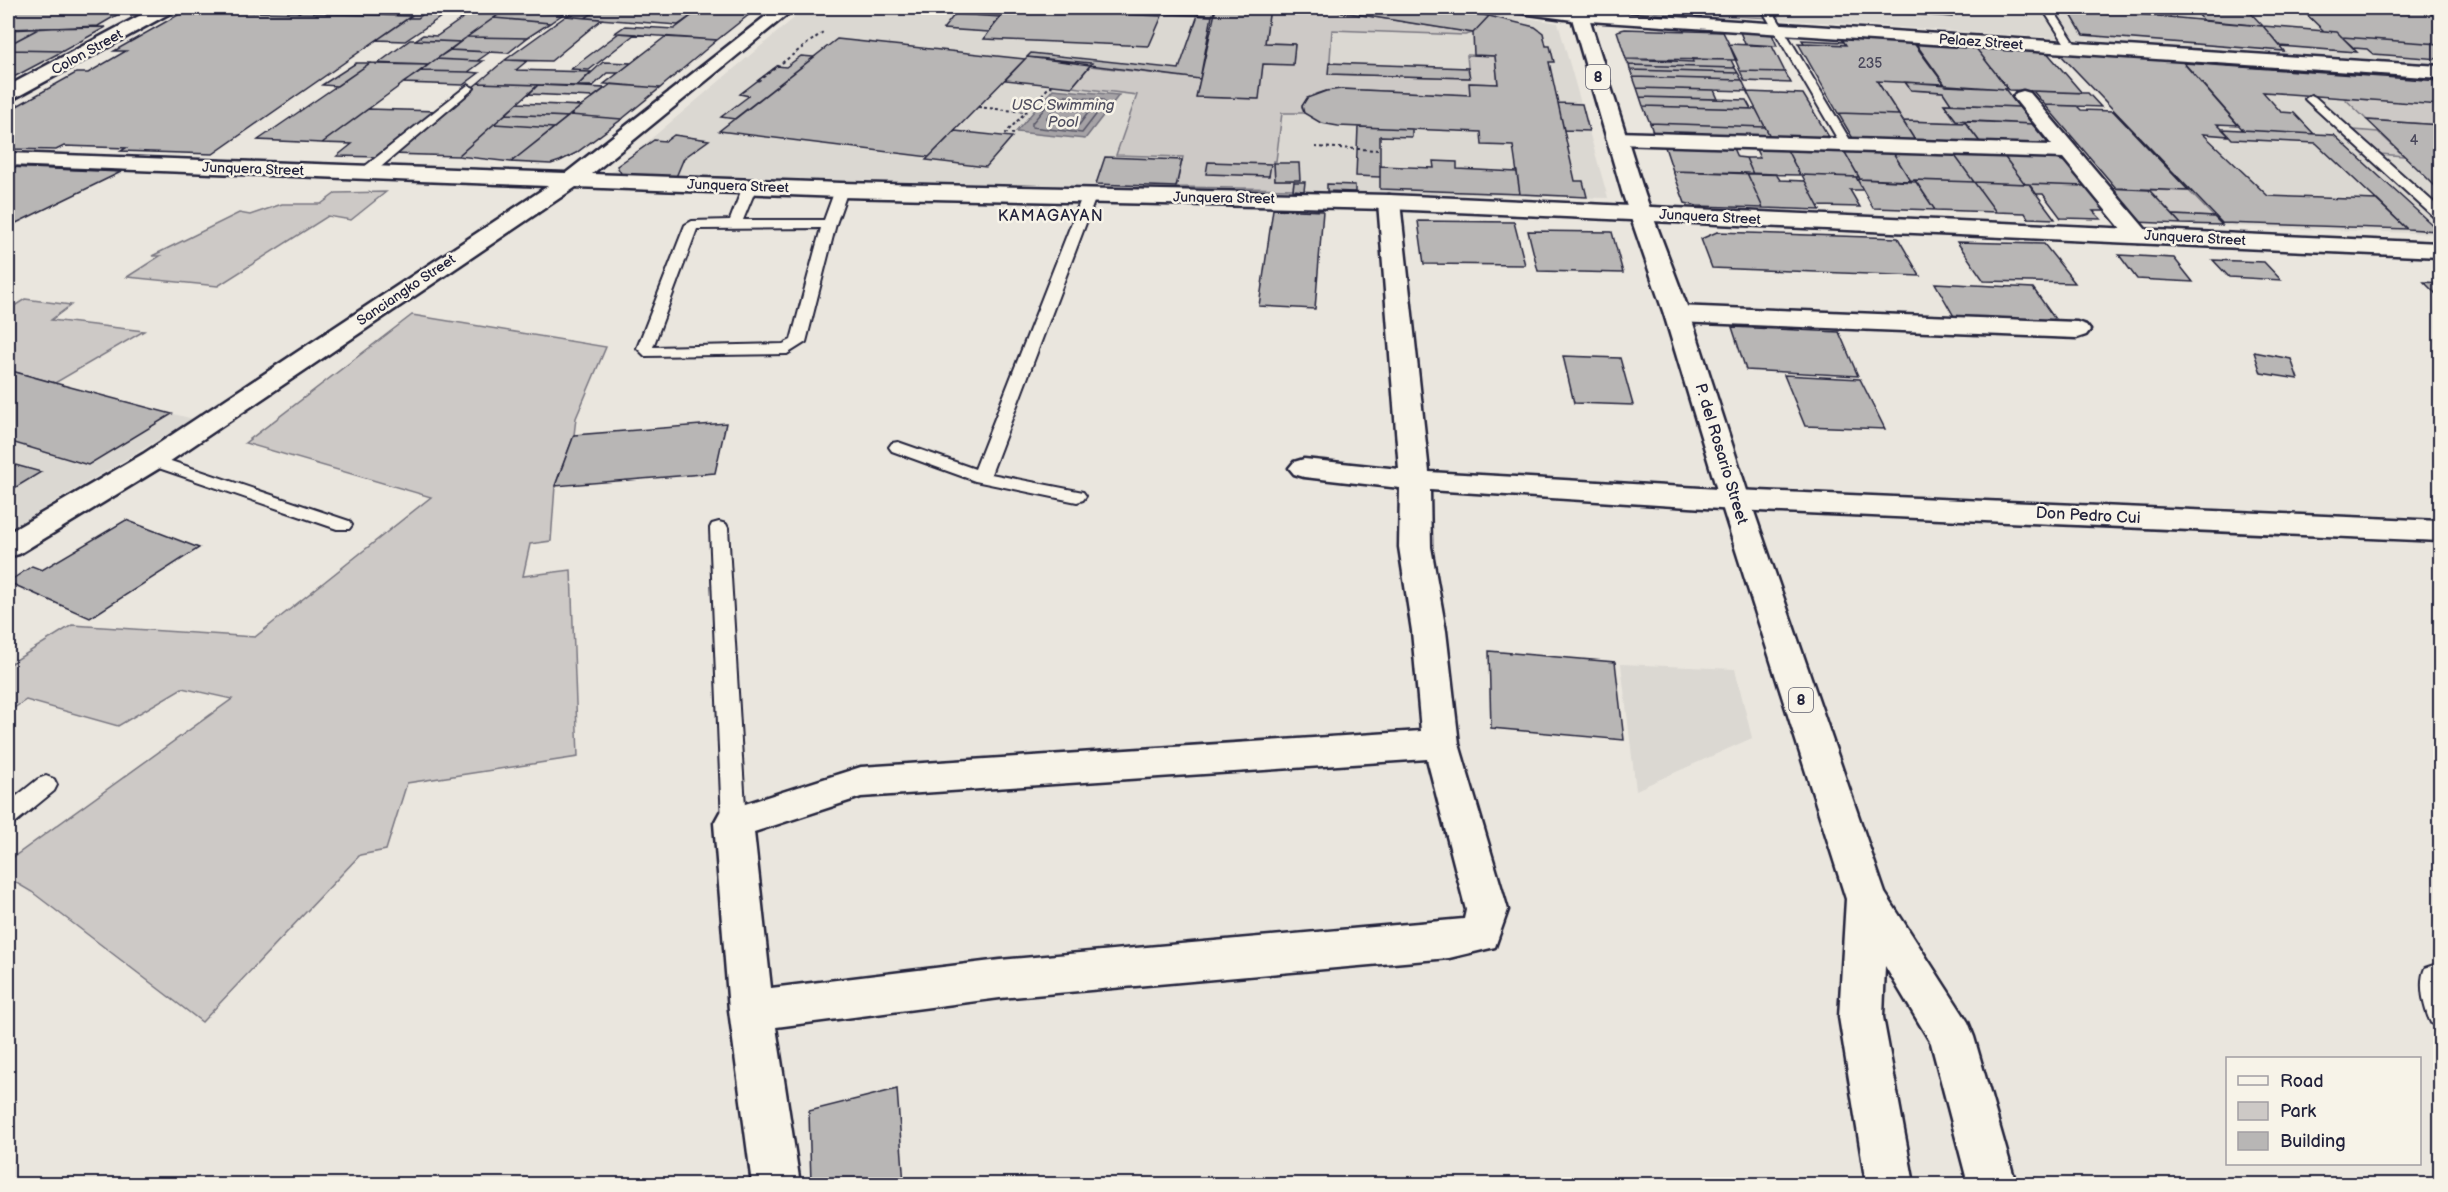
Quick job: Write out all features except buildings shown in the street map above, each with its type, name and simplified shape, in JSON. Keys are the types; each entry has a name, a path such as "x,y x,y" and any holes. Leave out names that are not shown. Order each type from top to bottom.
{"street":[{"name":"Colon Street","path":"8,94 166,8"},
{"name":"Sanciangko Street","path":"8,547 153,460 570,181 786,8"},
{"name":"Pelaez Street","path":"1521,8 1778,28 2440,72"},
{"name":"P. del Rosario Street","path":"1579,12 1640,214 1677,314 1735,500 1867,899 1952,1037 1992,1185"},
{"path":"2023,97 2139,236"},
{"path":"1616,138 2069,152"},
{"name":"Junquera Street","path":"8,159 841,190 1389,202 2440,250"},
{"path":"751,1010 1000,979 1449,940 1480,933 1487,910 1441,744 1429,631 1415,547 1415,480 1389,202"},
{"path":"1677,314 2077,330"},
{"name":"Don Pedro Cui","path":"1304,468 1415,480 1735,500 2440,531"},
{"path":"777,1185 751,1010 734,823 861,782 1441,744"},
{"name":"P. del Rosario Street","path":"1867,899 1861,1017 1890,1185"}],"lane":[{"path":"1766,8 1847,145"},
{"path":"2047,8 2073,48"},
{"path":"364,174 468,88"},
{"path":"2312,99 2440,215"},
{"path":"735,224 750,186"},
{"path":"829,224 692,225 645,348 651,353 787,349 798,342 829,224 841,190"},
{"path":"981,477 1090,194"},
{"path":"898,447 981,477 1077,496"},
{"path":"153,460 343,525"},
{"path":"719,528 734,823"},
{"path":"8,815 46,785"},
{"path":"2434,976 2440,1015"}],"path":[{"path":"758,81 823,32"},
{"path":"1014,134 1006,133 1050,86 1055,87"},
{"path":"978,107 1025,112"},
{"path":"1315,147 1380,150"}],"shaded area":[{"path":"806,8 1467,8 1558,23 1608,198 608,175"},
{"path":"1608,8 2440,8 2440,64 1730,16 1609,10"},
{"path":"2061,53 2440,75 2440,234 2225,226"},
{"path":"8,370 193,419 8,530"},
{"path":"1621,664 1735,669 1752,738 1636,790"}],"green space":[{"path":"347,8 431,8 418,18 337,14"},
{"path":"1270,8 1318,8 1473,33 1465,35 1332,30 1329,74 1469,78 1467,55 1495,56 1498,84 1470,83 1470,95 1341,89 1314,95 1302,106 1304,113 1282,113 1276,161 1274,161 1275,180 1294,180 1293,189 1176,187 1183,157 1116,155 1137,95 1072,87 1090,66 1200,79 1197,97 1258,99 1263,64 1293,64 1295,44 1265,43"},
{"path":"1608,8 1768,8 1771,18 1609,10"},
{"path":"1877,81 1905,82 1911,90 1943,92 1951,104 1944,104 1955,120 1966,123 1903,121"},
{"path":"2344,98 2440,104 2440,125 2367,120"},
{"path":"2354,130 2378,132 2404,156 2380,154"},
{"path":"2149,190 2189,191 2214,217 2173,215"},
{"path":"386,192 351,220 328,216 218,286 127,277 160,256 152,256 239,213 250,215 282,204 321,204 336,193"},
{"path":"25,299 71,305 51,320 144,331 55,383 8,370 8,310"},
{"path":"412,315 606,347 576,418 574,435 555,486 551,541 530,544 523,576 571,570 578,757 407,783 386,850 360,855 202,1022 32,892 8,878 8,861 232,699 182,688 118,726 26,700 8,712 8,665 72,625 255,637 431,497 245,443"}],"water":[{"name":"USC Swimming Pool","path":"1053,89 1119,95 1085,139 1016,132"}],"district":[{"name":"KAMAGAYAN","path":"1051,216"}]}
